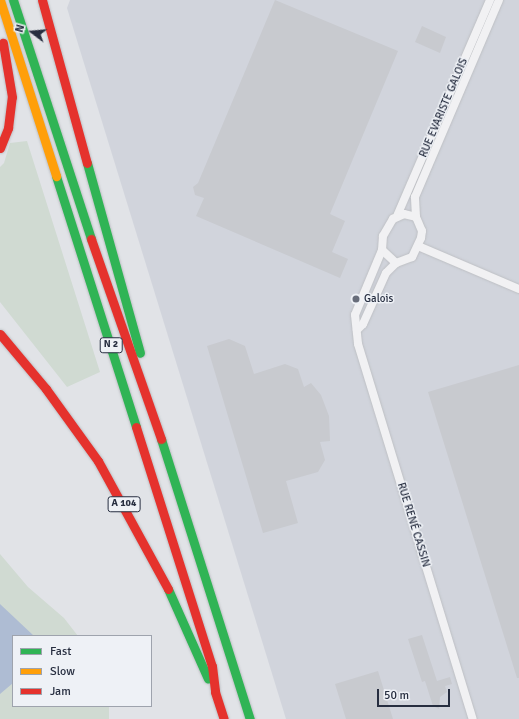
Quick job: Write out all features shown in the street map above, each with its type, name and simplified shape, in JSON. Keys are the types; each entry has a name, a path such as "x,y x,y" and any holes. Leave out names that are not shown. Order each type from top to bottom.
{"highway":[{"name":"N 2","path":"0,0 212,666 215,692"},
{"name":"N 2","path":"13,0 131,359 144,386"},
{"path":"42,0 141,356 144,386 250,719"},
{"path":"0,30 12,97 8,128 0,148"},
{"name":"A 104","path":"0,334 46,389 98,461 181,612 201,667 215,692 224,719"}],"street":[{"name":"RUE EVARISTE GALOIS","path":"357,330 355,315 382,250 383,236 397,216 490,0"},
{"name":"RUE EVARISTE GALOIS","path":"418,246 422,231 416,217 415,197 499,0"},
{"path":"397,216 416,217"},
{"path":"357,330 363,324 386,273 396,263 412,257 418,246 519,288"},
{"path":"382,250 396,263"},
{"name":"RUE RENÉ CASSIN","path":"357,330 364,365 473,719"}],"shaded area":[{"path":"70,0 519,0 519,719 286,719 67,8"},
{"path":"27,141 100,372 67,387 0,302 0,167 4,163 10,143"},
{"path":"0,554 28,587 64,618 77,635 12,635 12,707 109,707 109,719 0,719"}],"water":[{"path":"0,604 33,635 12,635 12,684 0,694"}],"building":[{"path":"275,0 398,51 330,214 345,221 332,252 348,259 340,278 196,216 204,198 195,195 193,187 198,183"},
{"path":"422,26 446,37 440,53 415,42"},
{"path":"229,339 245,346 254,374 285,364 298,369 304,387 311,383 321,395 329,416 330,441 320,442 325,460 318,472 286,481 298,523 263,533 207,346"},
{"path":"519,365 519,678 517,678 428,392"},
{"path":"422,635 437,681 450,677 452,684 445,686 447,692 440,697 439,709 433,706 425,681 422,682 408,639"},
{"path":"378,671 393,719 346,719 335,684"}],"traffic: fast":[{"path":"13,0 91,239"},
{"path":"87,163 140,353"},
{"path":"56,176 136,427"},
{"path":"161,439 250,719"},
{"path":"168,589 208,679"}],"traffic: slow":[{"path":"0,0 56,176"}],"traffic: jam":[{"path":"42,0 87,163"},
{"path":"0,148 8,128 12,97 3,43"},
{"path":"91,239 161,439"},
{"path":"0,334 46,389 98,461 168,589"},
{"path":"136,427 212,666 215,692 224,719"}],"place":[{"name":"Galois","path":"356,299"}]}
